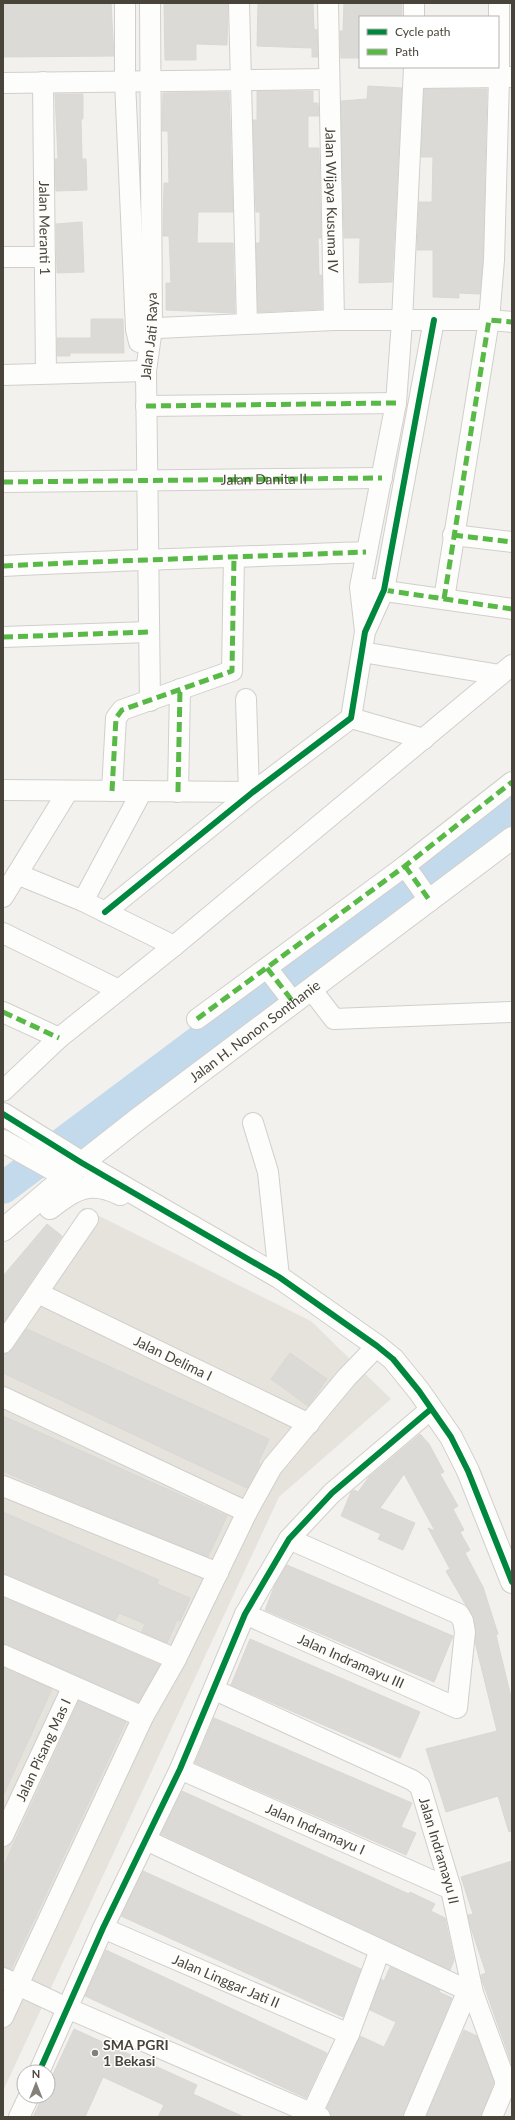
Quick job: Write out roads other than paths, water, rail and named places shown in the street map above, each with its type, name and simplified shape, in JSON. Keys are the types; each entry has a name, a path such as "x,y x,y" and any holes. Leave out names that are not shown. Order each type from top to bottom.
{"street":[{"name":"Jalan Jati Raya","path":"125,3 125,81 146,371 150,701"},
{"name":"Jalan Jati Raya","path":"144,328 150,81 150,3"},
{"path":"239,3 246,324"},
{"name":"Jalan Wijaya Kusuma IV","path":"328,3 334,320"},
{"path":"414,3 414,16"},
{"path":"444,599 489,320 503,259 506,77 499,3"},
{"path":"366,632 360,587 396,403 402,321 414,73 506,77"},
{"path":"3,83 329,79"},
{"name":"Jalan Meranti 1","path":"43,82 46,373"},
{"path":"3,257 45,257"},
{"path":"144,328 334,320 489,320 512,322"},
{"path":"105,912 251,792 351,718 366,632 384,590 434,320"},
{"path":"3,375 146,371"},
{"path":"146,406 396,403"},
{"name":"Jalan Danita II","path":"3,482 382,478"},
{"path":"454,535 512,542"},
{"path":"3,566 148,558 234,557 366,552"},
{"path":"112,791 116,718 122,710 232,671 234,557"},
{"path":"360,587 512,609"},
{"path":"3,637 149,632"},
{"path":"362,652 506,670"},
{"path":"3,1092 59,1038 174,946 506,670"},
{"path":"178,792 180,689"},
{"path":"246,699 251,792"},
{"path":"351,718 424,739"},
{"path":"197,1019 269,970 406,867 512,782"},
{"path":"3,790 251,792"},
{"path":"3,897 68,791"},
{"path":"83,901 142,791"},
{"name":"Jalan H. Nonon Sonthanie","path":"3,1230 70,1167 290,998 310,989 427,896 512,838"},
{"path":"406,867 427,896"},
{"path":"17,874 83,901 174,946"},
{"path":"3,933 118,990"},
{"path":"269,970 290,998"},
{"path":"310,989 334,1019 511,1012"},
{"path":"3,1012 59,1038"},
{"path":"3,1114 70,1167"},
{"path":"253,1123 268,1172 279,1277"},
{"path":"9,1148 70,1167 150,1201 279,1277 385,1353 419,1391 451,1437 468,1471 512,1582"},
{"path":"3,1240 19,1232 72,1191 88,1186 107,1187 134,1200 150,1201"},
{"path":"3,1344 88,1219"},
{"name":"Jalan Delima I","path":"38,1293 309,1424"},
{"path":"3,2017 10,1981 143,1717 176,1659 247,1512 272,1466 309,1424 347,1377 385,1353"},
{"path":"3,1397 247,1512"},
{"path":"42,2064 103,1928 180,1768 215,1690 245,1614 289,1539 332,1493 431,1409"},
{"path":"3,1486 218,1573"},
{"name":"Jalan Indramayu III","path":"245,1614 457,1708 465,1632 463,1621 459,1614 453,1610 289,1539"},
{"path":"3,1585 176,1659"},
{"path":"3,1655 143,1717"},
{"name":"Jalan Pisang Mas I","path":"3,1836 73,1686"},
{"name":"Jalan Indramayu II","path":"215,1690 418,1783 420,1786 450,1888 470,1992 506,2086 492,2117"},
{"name":"Jalan Indramayu I","path":"180,1768 450,1888"},
{"path":"146,1840 470,1992 414,2117"},
{"name":"Jalan Linggar Jati II","path":"103,1928 348,2034"},
{"path":"10,1981 67,2008 314,2116 348,2034 380,1950"},
{"path":"19,2117 25,2104"}],"water":[{"path":"19,1161 41,1173 3,1202 3,1173"}],"waterway":[{"path":"3,1188 512,807"}],"place":[{"name":"SMA PGRI 1 Bekasi","path":"95,2053"}]}
